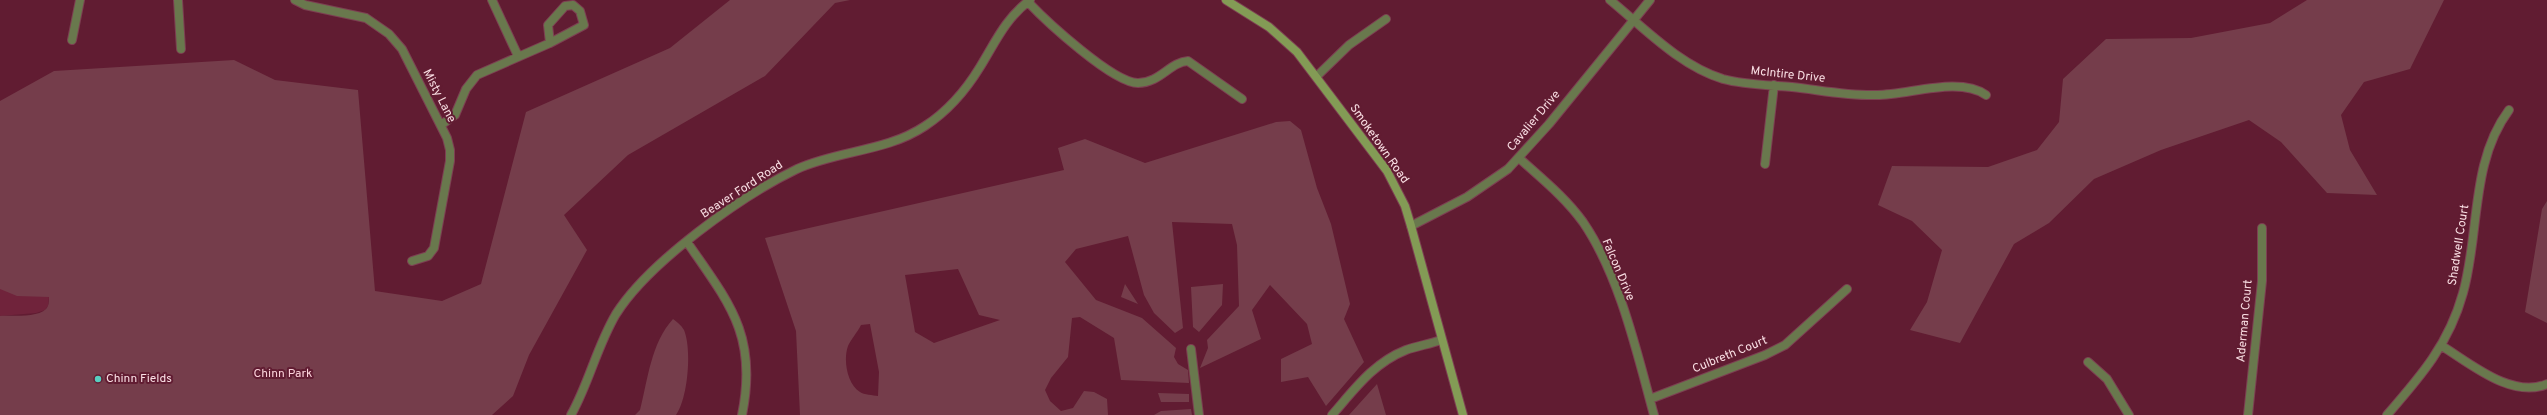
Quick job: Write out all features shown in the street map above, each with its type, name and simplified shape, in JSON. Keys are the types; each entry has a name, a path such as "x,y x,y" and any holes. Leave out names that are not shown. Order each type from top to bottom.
{"main road":[{"name":"Smoketown Road","path":"1226,0 1284,38 1317,76 1387,171 1402,200 1412,226 1462,415"}],"street":[{"path":"72,40 80,0"},
{"path":"178,0 181,49"},
{"name":"Misty Lane","path":"296,0 305,5 366,18 389,34 402,50 447,138 450,161 434,248 428,256 412,261"},
{"path":"492,0 518,56"},
{"name":"McIntire Drive","path":"1610,0 1682,58 1709,74 1737,82 1876,96 1956,86 1980,90 1986,95"},
{"name":"Cavalier Drive","path":"1412,226 1467,198 1508,169 1519,158 1650,0"},
{"path":"1029,1 1062,36 1123,79 1138,83 1150,81 1160,78 1177,64 1188,61 1242,99"},
{"name":"Beaver Ford Road","path":"572,415 590,378 607,331 619,310 640,283 687,242 738,204 797,169 838,155 892,143 926,126 957,98 981,66 998,34 1029,1"},
{"path":"441,125 455,115 466,90 477,75 550,43 584,25 577,7 566,6 548,25 550,43"},
{"path":"1317,76 1349,44 1386,19"},
{"path":"1765,164 1774,85"},
{"name":"Shadwell Court","path":"2387,415 2442,346 2454,321 2463,293 2472,252 2480,187 2492,136 2509,110"},
{"name":"Falcon Drive","path":"1519,158 1558,193 1589,232 1619,299 1654,415"},
{"name":"Aderman Court","path":"2248,415 2262,280 2262,228"},
{"path":"687,242 724,296 739,326 744,343 748,374 742,415"},
{"name":"Culbreth Court","path":"1650,399 1765,355 1785,345 1847,289"},
{"path":"1332,415 1358,384 1385,361 1406,350 1442,340"},
{"path":"2442,346 2509,384 2529,388 2547,384"},
{"path":"1191,349 1199,415"},
{"path":"2088,362 2107,379 2129,415"}],"shaded area":[{"path":"0,259 49,297 48,306 45,310 36,313 0,316"}],"green space":[{"name":"Chinn Park","path":"730,0 850,0 835,3 765,76 628,155 564,215 587,250 529,355 513,396 492,415 0,415 0,316 24,316 37,314 46,309 49,302 49,297 17,296 0,289 0,101 54,71 234,60 275,80 358,90 375,291 442,301 481,284 526,112 670,48"},
{"path":"2307,0 2444,0 2410,69 2364,82 2341,115 2350,150 2377,195 2327,193 2281,142 2249,120 2161,150 2094,179 2049,223 2014,244 1960,343 1910,330 1927,302 1942,250 1912,221 1878,205 1892,166 1988,167 2037,150 2059,122 2063,79 2106,39 2191,38 2270,23"},
{"path":"1290,121 1301,130 1317,188 1331,224 1350,304 1344,319 1364,362 1326,406 1308,377 1281,382 1281,359 1312,344 1307,324 1270,285 1252,310 1261,339 1200,368 1208,348 1207,340 1239,306 1237,245 1232,224 1172,222 1183,328 1175,333 1154,313 1144,295 1128,236 1076,249 1065,262 1096,300 1142,318 1176,348 1174,357 1178,364 1188,370 1189,383 1121,380 1114,338 1080,317 1072,318 1068,357 1051,378 1045,390 1050,401 1061,411 1073,408 1084,391 1094,392 1107,399 1108,415 800,415 796,331 765,238 1064,170 1058,148 1085,139 1145,163 1276,122","holes":["958,269 979,315 1000,320 934,343 915,332 905,275","870,324 879,372 878,396 860,392 849,378 846,365 848,346 861,325"]},
{"path":"2547,201 2547,323 2525,312 2542,209"},
{"path":"1125,284 1138,304 1121,297"},
{"path":"1223,284 1222,305 1199,332 1193,327 1191,287"},
{"path":"673,319 684,330 688,349 688,373 680,407 676,415 635,415 640,410 655,350"},
{"path":"1377,384 1386,415 1349,415"},
{"path":"1158,393 1189,394 1189,402 1161,402"},
{"path":"1191,409 1192,415 1154,415 1161,411"}],"place":[{"name":"Chinn Fields","path":"98,379"}]}
